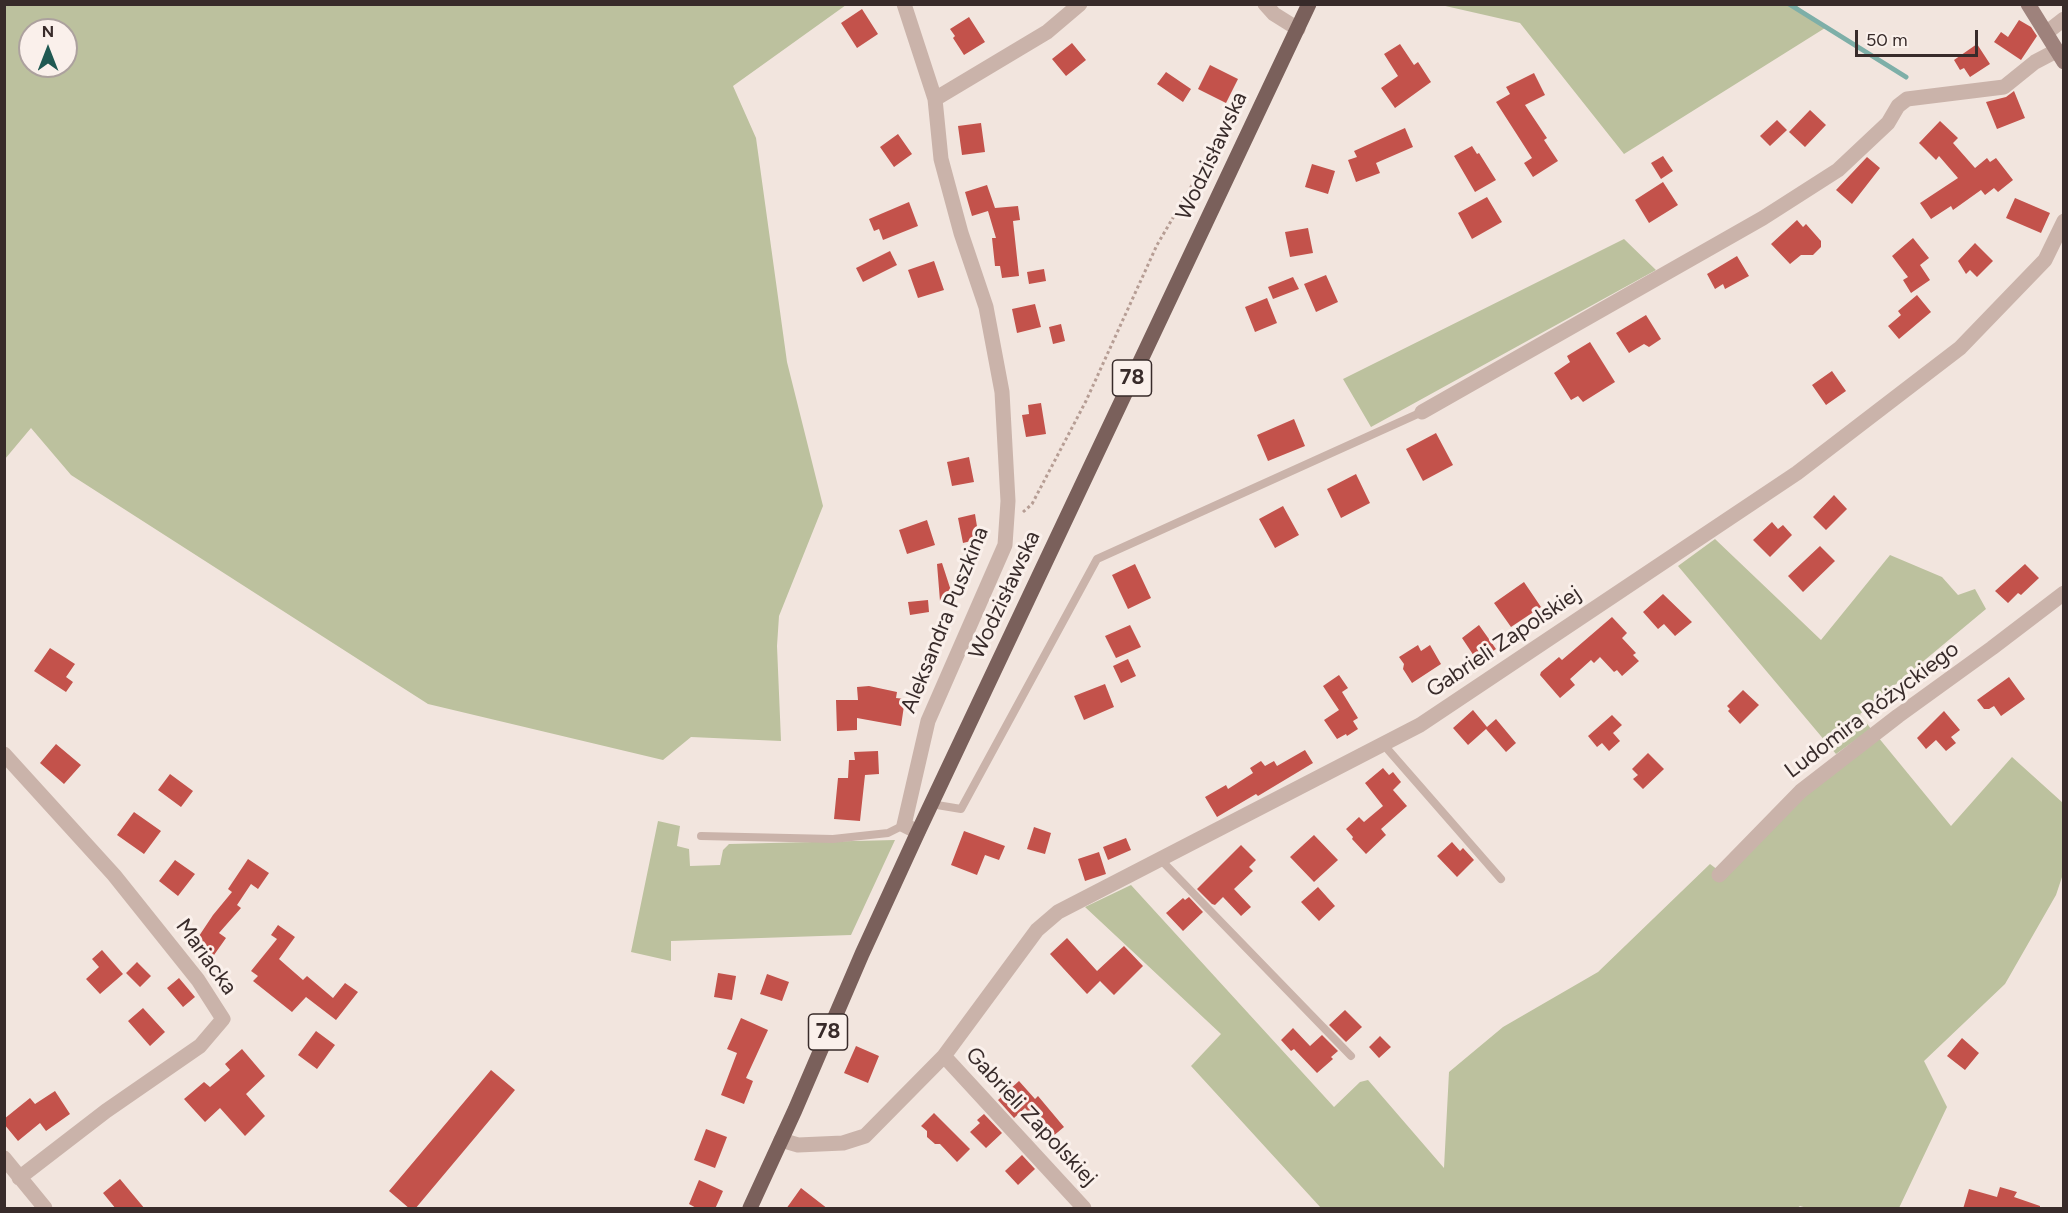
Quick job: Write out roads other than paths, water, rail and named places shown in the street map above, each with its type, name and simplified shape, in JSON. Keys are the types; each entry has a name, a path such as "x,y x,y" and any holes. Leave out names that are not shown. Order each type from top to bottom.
{"main road":[{"name":"Wodzisławska","path":"750,1209 782,1140 911,828 931,804 1309,4"}],"street":[{"name":"Aleksandra Puszkina","path":"904,4 935,99 941,159 961,233 986,307 1002,392 1008,523 1005,545 928,721 911,828"},
{"path":"935,99 1047,32 1080,4"},
{"path":"1265,4 1274,14 1298,28"},
{"path":"1422,412 1763,218 1838,170 1888,123 1898,106 1907,99 2004,87 2035,62 2060,56 2028,4"},
{"path":"2046,33 2064,19"},
{"name":"Gabrieli Zapolskiej","path":"782,1140 798,1146 843,1143 864,1136 944,1056 1037,930 1058,912 1420,725 1797,473 1960,348 2045,260 2064,221"},
{"name":"Ludomira Różyckiego","path":"1719,875 1801,791 2064,593"},
{"name":"Mariacka","path":"4,754 121,883 198,980 223,1019 200,1046 106,1111 19,1178"},
{"name":"Gabrieli Zapolskiej","path":"944,1056 1084,1209"},
{"path":"4,1158 45,1209"}],"lane":[{"path":"931,804 962,809 1097,559 1422,412"},
{"path":"1383,744 1501,879"},
{"path":"701,836 833,839 911,828"},
{"path":"1160,859 1351,1056"}],"waterway":[{"path":"1789,4 1906,77"}]}
